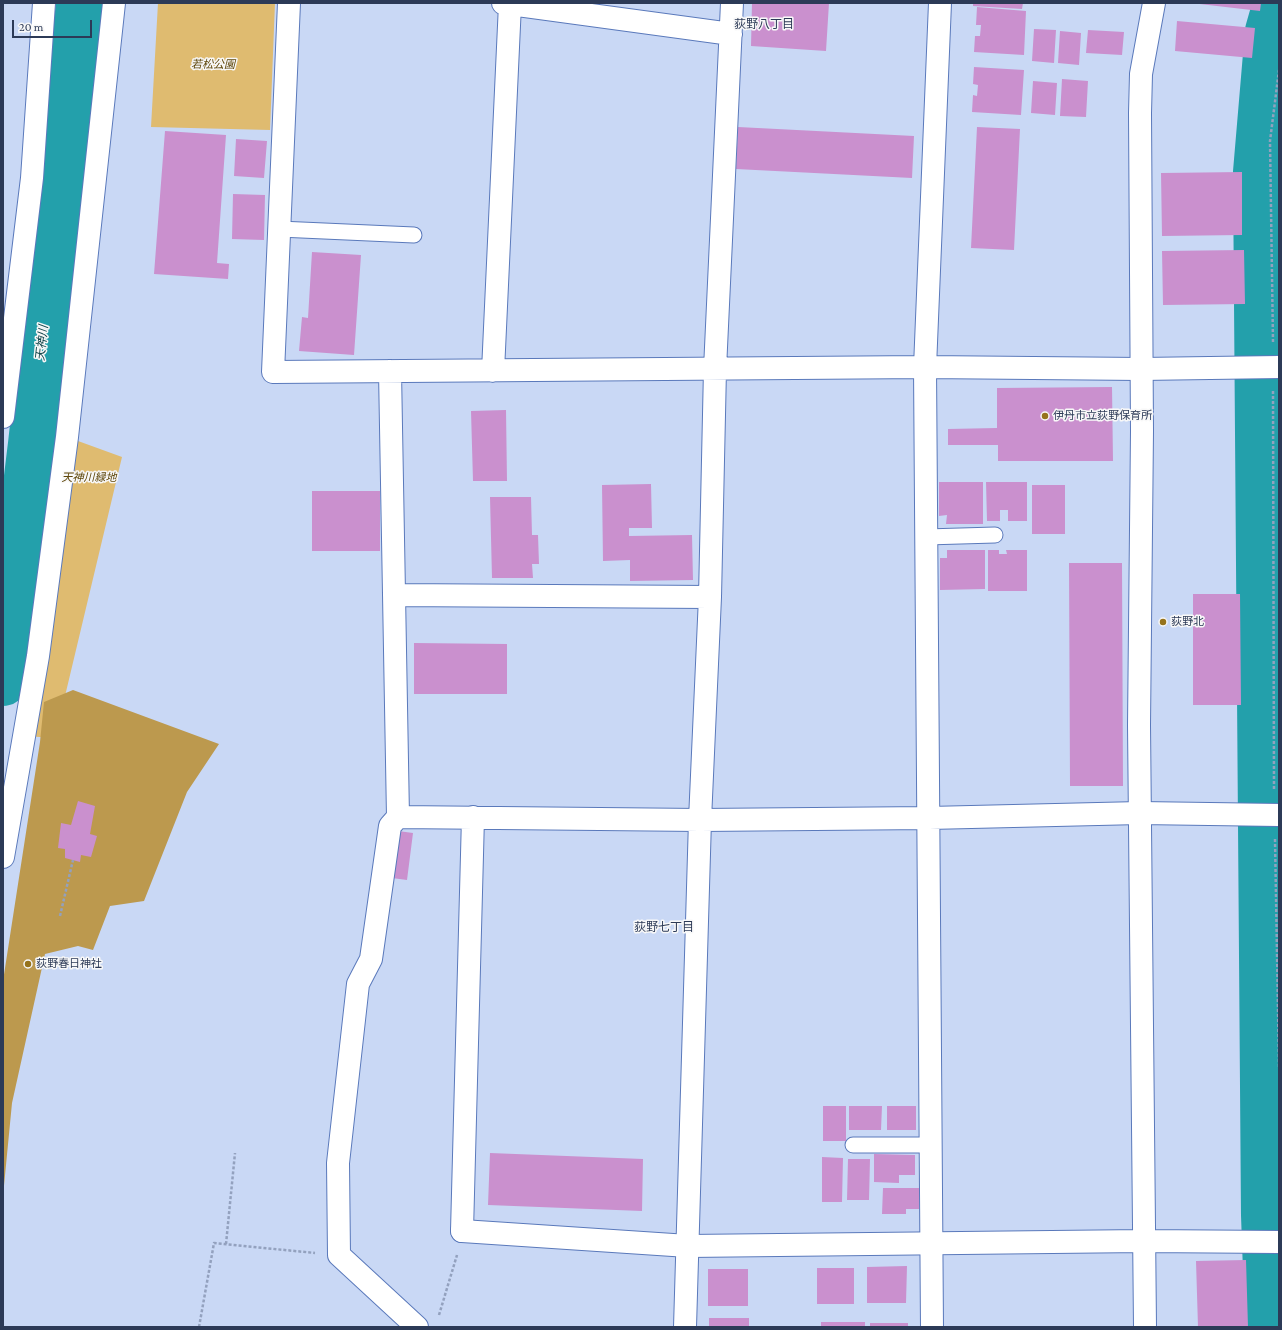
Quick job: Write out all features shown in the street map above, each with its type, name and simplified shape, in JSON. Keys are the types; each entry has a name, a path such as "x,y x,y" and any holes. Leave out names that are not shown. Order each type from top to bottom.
{"street":[{"path":"3,417 32,178 44,3"},
{"path":"3,857 38,656 68,430 114,3"},
{"path":"289,3 273,372 925,367 1141,369 1268,367"},
{"path":"685,1327 700,820 710,597 716,369 732,3"},
{"path":"932,1327 925,367 940,3"},
{"path":"1145,1327 1140,813 1140,113 1142,74 1154,3"},
{"path":"493,371 506,4 731,34"},
{"path":"390,371 398,817 390,826 371,959 358,984 338,1163 339,1255 417,1327"},
{"path":"394,595 710,597"},
{"path":"398,817 700,820 929,818 1140,813 1270,815"},
{"path":"473,817 462,1231 688,1246 1143,1241 1270,1242"}],"lane":[{"path":"279,229 414,235"},
{"path":"926,537 995,535"},
{"path":"853,1144 930,1145"}],"path":[{"path":"1279,70 1270,141 1268,367 1270,815 1279,1067"},
{"path":"60,916 73,860"},
{"path":"226,1244 235,1153"},
{"path":"437,1320 449,1286 462,1231"},
{"path":"199,1327 214,1243 339,1255"}],"green space":[{"name":"若松公園","path":"158,3 275,3 270,130 151,127"},
{"name":"天神川緑地","path":"67,437 122,457 55,738 24,736"}],"shaded area":[{"name":"荻野春日神社","path":"73,690 219,744 187,792 144,901 110,906 93,950 78,946 45,954 12,1103 3,1196 3,981 40,742 44,702"}],"building":[{"path":"752,3 829,3 826,51 751,46"},
{"path":"973,3 1023,3 1022,9 973,6"},
{"path":"1191,3 1261,3 1260,11"},
{"path":"977,7 1026,11 1024,55 974,52 975,36 980,36 981,25 976,25"},
{"path":"1177,21 1255,28 1252,58 1175,51"},
{"path":"1034,29 1056,30 1054,63 1032,61"},
{"path":"1088,30 1124,32 1122,55 1086,53"},
{"path":"1060,31 1081,33 1079,65 1058,63"},
{"path":"974,67 1024,70 1021,115 972,112 973,95 977,96 978,85 973,84"},
{"path":"1062,79 1088,81 1086,117 1060,116"},
{"path":"1033,81 1057,83 1055,115 1031,113"},
{"path":"738,127 914,136 912,178 736,169"},
{"path":"977,127 1020,129 1014,250 971,248"},
{"path":"165,131 226,135 217,263 229,264 228,279 154,274"},
{"path":"236,139 267,141 264,178 234,176"},
{"path":"1242,172 1242,235 1162,236 1161,173"},
{"path":"233,194 265,195 264,240 232,239"},
{"path":"1244,250 1245,304 1163,305 1162,251"},
{"path":"312,252 361,255 354,355 299,351 302,317 308,318"},
{"path":"1112,387 1113,461 998,461 998,445 948,445 948,429 997,428 997,388"},
{"path":"506,410 507,481 473,481 471,411"},
{"path":"939,482 983,482 983,524 946,524 947,515 939,516"},
{"path":"986,482 1027,482 1027,521 1008,521 1008,510 1000,510 1000,521 987,521"},
{"path":"651,484 652,528 629,528 629,536 692,535 693,580 630,581 630,560 603,561 602,485"},
{"path":"1032,485 1065,485 1065,534 1032,534"},
{"path":"312,491 380,491 380,551 312,551"},
{"path":"490,497 531,497 532,535 538,535 539,564 532,564 533,578 492,578"},
{"path":"947,550 985,550 985,589 940,590 940,558 947,558"},
{"path":"988,550 999,550 999,554 1007,554 1006,550 1027,550 1027,591 988,591"},
{"path":"1069,563 1122,563 1123,786 1070,786"},
{"path":"1193,594 1240,594 1241,705 1193,705"},
{"path":"414,643 507,644 507,694 414,694"},
{"path":"78,801 95,806 90,834 97,836 91,857 81,855 80,862 65,858 65,849 58,848 61,823 71,825"},
{"path":"398,831 413,833 407,880 392,878"},
{"path":"823,1106 846,1106 846,1141 823,1141"},
{"path":"849,1106 882,1106 881,1130 849,1130"},
{"path":"887,1106 916,1106 916,1130 887,1130"},
{"path":"490,1153 643,1159 642,1211 488,1205"},
{"path":"874,1154 915,1155 915,1175 899,1175 899,1183 874,1182"},
{"path":"822,1157 843,1158 842,1202 822,1202"},
{"path":"848,1159 870,1159 869,1200 847,1200"},
{"path":"883,1188 919,1188 919,1209 906,1209 906,1214 882,1214"},
{"path":"1246,1260 1248,1327 1198,1327 1196,1261"},
{"path":"907,1266 906,1303 867,1303 867,1267"},
{"path":"817,1268 854,1268 854,1304 817,1304"},
{"path":"708,1269 748,1269 748,1306 708,1306"},
{"path":"709,1318 749,1318 749,1327 709,1327"},
{"path":"821,1322 865,1322 865,1327 821,1327"},
{"path":"870,1323 908,1323 908,1327 870,1327"}],"waterway":[{"name":"天神川","path":"3,682 32,444 80,3"},
{"path":"1269,1327 1265,1215 1257,172 1269,31 1277,3"},
{"path":"1265,1150 1279,1150"}],"place":[{"name":"伊丹市立荻野保育所","path":"1045,416"},
{"name":"荻野北","path":"1163,622"},
{"name":"荻野春日神社","path":"28,964"}],"district":[{"name":"荻野八丁目","path":"764,24"},
{"name":"荻野七丁目","path":"664,927"}]}
